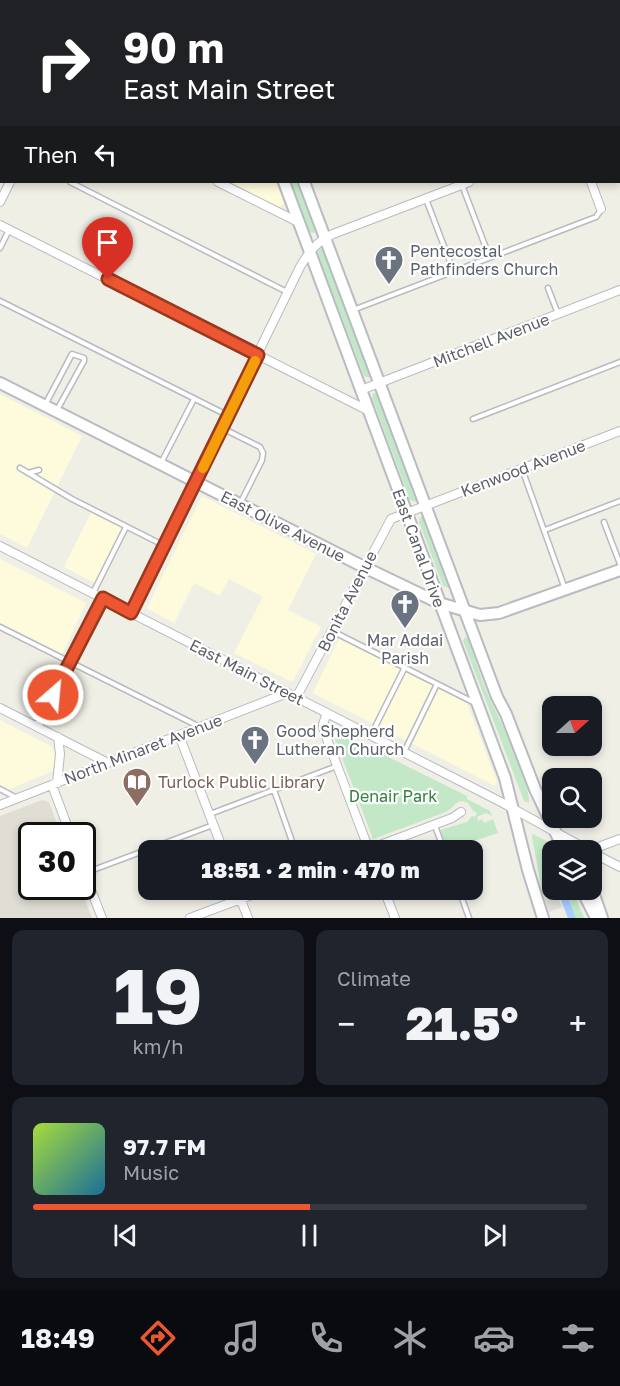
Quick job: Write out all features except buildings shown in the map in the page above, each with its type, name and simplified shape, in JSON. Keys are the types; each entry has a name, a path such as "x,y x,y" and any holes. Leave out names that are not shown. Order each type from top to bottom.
{"main road":[{"name":"East Canal Drive","path":"284,183 507,785 530,880 543,918"},
{"name":"East Canal Drive","path":"304,183 497,697 559,840"},
{"name":"East Olive Avenue","path":"0,383 364,567 439,603 465,611 480,615 494,614 620,570"},
{"path":"587,900 596,918"},
{"path":"596,900 602,918"}],"street":[{"path":"0,202 10,183"},
{"path":"220,183 300,223"},
{"path":"131,613 310,250 325,238 466,183"},
{"path":"591,183 601,209"},
{"path":"0,225 367,410"},
{"name":"Mitchell Avenue","path":"361,390 620,290"},
{"name":"Kenwood Avenue","path":"405,512 620,431"},
{"name":"Bonita Avenue","path":"296,698 388,522 405,512"},
{"name":"East Main Street","path":"0,546 404,752 567,840"},
{"path":"37,727 103,598"},
{"name":"North Minaret Avenue","path":"0,805 287,693"},
{"path":"0,708 108,763"},
{"path":"327,714 323,728 364,840"},
{"path":"179,735 219,840"},
{"path":"58,737 60,754 54,784 66,822"},
{"path":"395,840 435,825 461,812"},
{"path":"602,846 620,839"},
{"name":"East Main Street","path":"602,859 620,867"},
{"path":"95,900 102,918"},
{"path":"190,918 238,900"},
{"path":"241,900 248,918"},
{"path":"388,900 394,918"}],"lane":[{"path":"72,183 288,292"},
{"path":"466,183 486,248"},
{"path":"426,198 450,262"},
{"path":"352,310 596,217 601,209"},
{"path":"0,248 10,230"},
{"path":"548,288 558,314"},
{"path":"0,301 228,416"},
{"path":"44,405 72,354 84,358 56,411"},
{"path":"473,419 620,362"},
{"path":"160,464 195,399"},
{"path":"222,428 260,447 263,453 262,460 240,504"},
{"path":"20,468 72,499 163,546"},
{"path":"522,469 565,591"},
{"path":"27,473 39,470"},
{"path":"544,530 620,501"},
{"path":"604,522 620,564"},
{"path":"93,593 126,527"},
{"path":"0,627 200,727"},
{"path":"331,631 477,704"},
{"path":"371,736 405,668"},
{"path":"404,752 437,684"},
{"path":"209,814 338,766"},
{"path":"0,789 18,798"},
{"path":"274,790 292,840"},
{"path":"96,866 213,825"},
{"path":"435,825 440,840"},
{"path":"463,900 469,918"}],"shaded area":[{"path":"232,183 276,183 284,204 279,207"},
{"path":"0,394 82,436 27,548 0,534"},
{"path":"202,496 316,554 288,610 321,627 293,681 234,653 263,597 229,579 220,596 194,583 174,623 147,608"},
{"path":"94,507 129,525 99,585 64,567"},
{"path":"0,559 86,603 59,661 0,631"},
{"path":"342,632 464,695 497,782 496,785 313,693"},
{"path":"0,720 52,747 55,754 53,771 0,793"},
{"path":"42,800 49,802 56,822 18,822 18,900 85,900 92,918 0,918 0,816"},
{"path":"546,900 559,900 562,907 549,912"}],"green space":[{"path":"290,183 299,183 316,228 315,233 309,232"},
{"path":"319,248 324,249 371,374 369,378 364,376 317,252"},
{"path":"373,393 378,393 418,499 416,502 410,500 372,398"},
{"path":"420,517 424,517 450,587 448,588 443,586 419,522"},
{"path":"465,637 468,639 488,696 521,768 529,803 524,801 463,641"},
{"name":"Denair Park","path":"334,730 467,796 467,799 490,811 492,816 486,813 477,817 478,821 482,819 484,823 493,819 498,833 477,840 444,840 440,830 467,822 477,813 468,803 461,801 446,812 373,839 333,734"},
{"path":"533,834 544,840 542,840 542,889 541,886"},
{"path":"569,900 576,900 584,918 576,918"}],"water":[{"path":"561,900 569,900 576,918 568,918"}],"slow traffic":[{"path":"203,468 255,361"}],"place":[{"name":"Pentecostal Pathfinders Church","path":"389,286"},
{"name":"Mar Addai Parish","path":"405,630"},
{"name":"Good Shepherd Lutheran Church","path":"255,766"},
{"name":"Turlock Public Library","path":"137,808"}],"route":[{"path":"53,695 103,598 131,613 258,355 108,279"}]}
